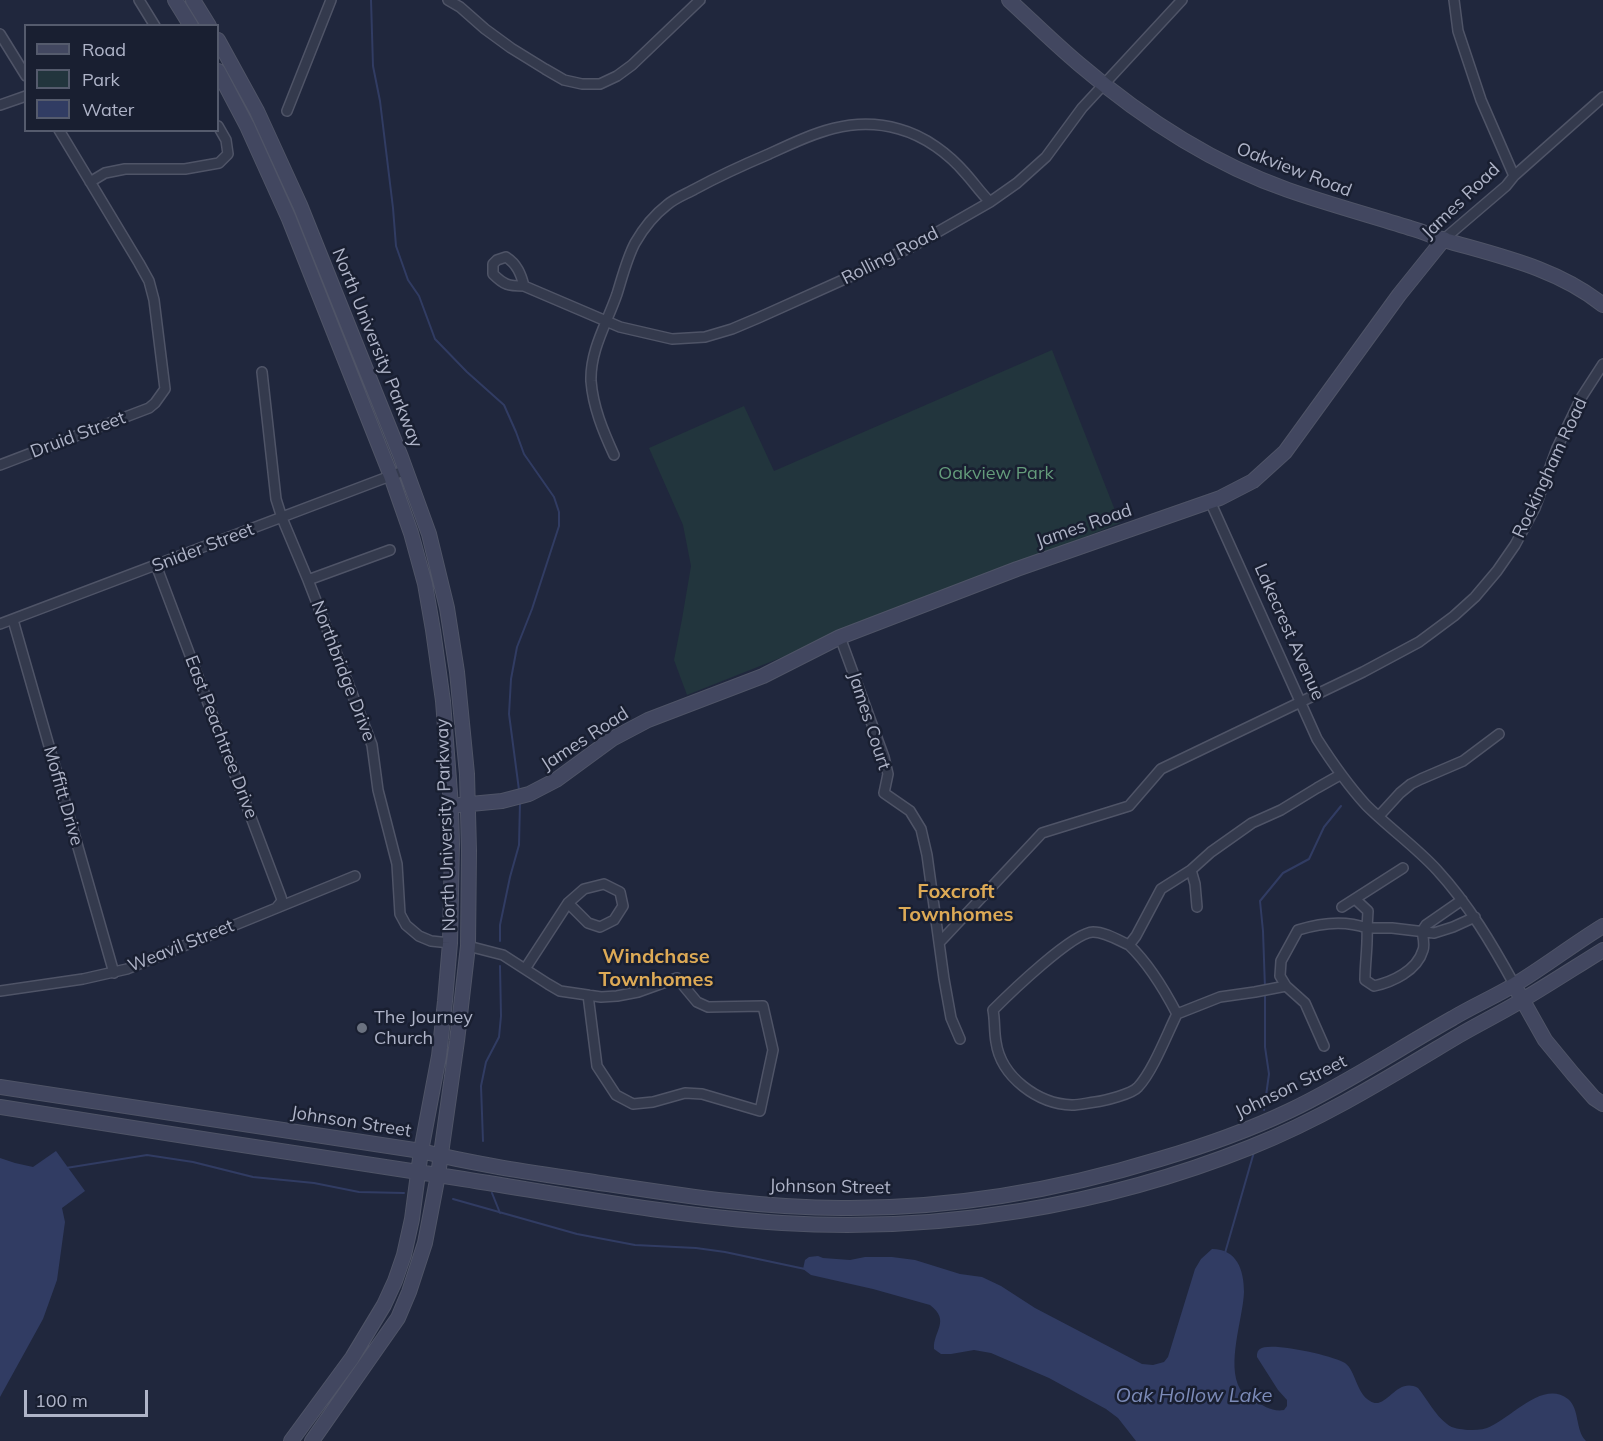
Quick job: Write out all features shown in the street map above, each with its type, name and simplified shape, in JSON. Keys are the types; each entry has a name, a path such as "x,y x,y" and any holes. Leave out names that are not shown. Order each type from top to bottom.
{"main road":[{"path":"175,0 190,24"},
{"path":"193,0 207,24"},
{"name":"Oakview Road","path":"1009,0 1103,84 1169,132 1234,168 1287,190 1528,265 1568,282 1603,304"},
{"name":"North University Parkway","path":"219,42 257,111 300,205 429,534 447,608 463,729 469,851 468,946 438,1175 425,1243 398,1318 312,1441"},
{"name":"North University Parkway","path":"219,73 247,126 289,219 391,476 411,533 427,595 443,701 451,806 450,943 439,1056 404,1254 384,1305 352,1358 291,1441"},
{"name":"James Road","path":"451,806 512,799 543,788 565,775 603,744 634,726 763,676 840,637 1017,569 1220,498 1252,481 1285,452 1399,294 1444,240"},
{"name":"Johnson Street","path":"0,1087 421,1151 462,1161 673,1194 798,1206 849,1208 904,1207 958,1202 1029,1192 1119,1172 1244,1131 1328,1092 1514,984 1603,926"},
{"name":"Johnson Street","path":"0,1107 657,1209 782,1223 848,1225 918,1223 1019,1212 1132,1186 1251,1147 1317,1117 1384,1081 1523,1000 1603,950"},
{"name":"Lakecrest Avenue","path":"1514,984 1545,1040 1594,1098 1603,1104"}],"street":[{"path":"139,0 154,24"},
{"path":"321,0 326,12"},
{"path":"287,111 332,0"},
{"path":"455,2 494,36 564,80 582,84 600,84 617,76 632,65 700,0"},
{"name":"Rolling Road","path":"524,286 620,327 672,339 705,337 732,329 915,245 990,202 1017,183 1046,157 1082,108 1182,0"},
{"path":"1455,0 1458,31 1481,100 1514,176"},
{"path":"0,34 24,73"},
{"path":"0,105 24,97"},
{"name":"James Road","path":"1444,240 1506,186 1514,176 1602,101"},
{"path":"614,454 595,407 591,382 594,353 634,245 655,216 668,204 723,174 814,133 857,124 878,124 901,129 928,141 966,173 990,202"},
{"path":"60,132 90,182 105,173 125,169 185,169 219,164 228,154 226,140 219,128"},
{"name":"Druid Street","path":"0,465 149,408 165,389 153,300 148,281 90,182"},
{"name":"Rockingham Road","path":"939,943 1042,833 1129,806 1161,769 1419,642 1454,616 1475,597 1515,545 1535,508 1557,448 1581,399 1603,364"},
{"name":"Northbridge Drive","path":"261,372 276,499 372,745 378,790 397,864 400,914 406,926 419,936 431,941 450,943"},
{"name":"Snider Street","path":"0,624 406,471"},
{"name":"Lakecrest Avenue","path":"1210,501 1317,739 1340,775 1367,806 1437,870 1462,900 1496,950 1514,984"},
{"path":"308,580 390,550"},
{"name":"East Peachtree Drive","path":"156,565 282,897 282,901 276,908"},
{"name":"Moffitt Drive","path":"13,620 114,973"},
{"name":"James Court","path":"840,637 884,757 888,774 884,793 910,811 921,828 951,1018 960,1039"},
{"path":"1379,816 1400,793 1420,778 1463,761 1499,734"},
{"path":"1129,945 1161,889 1191,870 1211,852 1252,823 1281,810 1340,775"},
{"path":"1342,907 1403,868"},
{"path":"1191,870 1197,907"},
{"name":"Weavil Street","path":"0,991 114,973 355,876"},
{"path":"525,969 568,903 584,889 604,884 620,892 622,906 614,920 600,927 588,923 568,903"},
{"path":"1355,899 1368,911 1365,980 1374,986 1388,983 1406,973 1417,962 1424,950 1422,931 1426,925 1462,900"},
{"path":"1324,1046 1305,1003 1286,986 1280,976 1281,961 1298,930 1319,924 1352,924 1367,928 1384,927 1434,933 1475,917"},
{"path":"1177,1014 1151,971 1129,945 1092,932 1064,948 1021,982 993,1010 996,1043 1012,1077 1029,1091 1054,1102 1072,1105 1104,1101 1137,1089 1177,1014 1220,998 1286,986"},
{"path":"468,946 503,955 560,991 588,995 601,997 617,996 638,992 678,978 697,1002 708,1007 763,1006 773,1050 760,1111 702,1094 685,1093 653,1102 633,1104 616,1095 597,1066 588,995"}],"green space":[{"name":"Oakview Park","path":"1052,350 1120,523 687,695 674,660 691,566 683,525 649,448 744,406 774,471"}],"water":[{"path":"56,1151 85,1191 62,1208 65,1222 57,1280 43,1319 0,1397 0,1158 33,1167"},
{"name":"Oak Hollow Lake","path":"1212,1249 1221,1250 1233,1257 1243,1276 1243,1303 1235,1354 1236,1379 1240,1389 1248,1397 1265,1406 1284,1410 1287,1400 1257,1357 1258,1352 1266,1347 1288,1348 1316,1353 1345,1363 1352,1371 1365,1397 1376,1403 1403,1387 1418,1388 1443,1420 1459,1429 1487,1428 1537,1397 1558,1394 1572,1403 1580,1431 1586,1441 1136,1441 1118,1418 1106,1409 1049,1378 991,1353 974,1350 941,1354 934,1349 939,1316 930,1305 811,1275 803,1269 805,1260 809,1257 850,1260 865,1257 892,1257 915,1260 960,1274 982,1277 1001,1286 1035,1308 1142,1364 1153,1365 1164,1362 1168,1357 1195,1269 1201,1259"}],"waterway":[{"path":"371,0 373,66 380,101 396,246 408,280 419,296 435,339 504,405 524,454 554,497 559,512 559,526 517,647 511,679 509,714 519,790"},
{"path":"500,941 500,925 519,845 520,802"},
{"path":"1265,988 1260,901 1283,873 1309,859 1324,827 1341,806"},
{"path":"483,1141 481,1086 486,1062 499,1037 500,966"},
{"path":"1264,1110 1269,1074 1265,1047 1265,994"},
{"path":"1225,1253 1254,1152"},
{"path":"66,1168 147,1155 193,1162 253,1177 314,1183 359,1192 404,1193"},
{"path":"492,1193 500,1213"},
{"path":"453,1199 577,1234 635,1245 725,1252 805,1269"}],"place":[{"name":"The Journey Church","path":"362,1028"}],"district":[{"name":"Foxcroft Townhomes","path":"956,904"},
{"name":"Windchase Townhomes","path":"656,968"}]}
